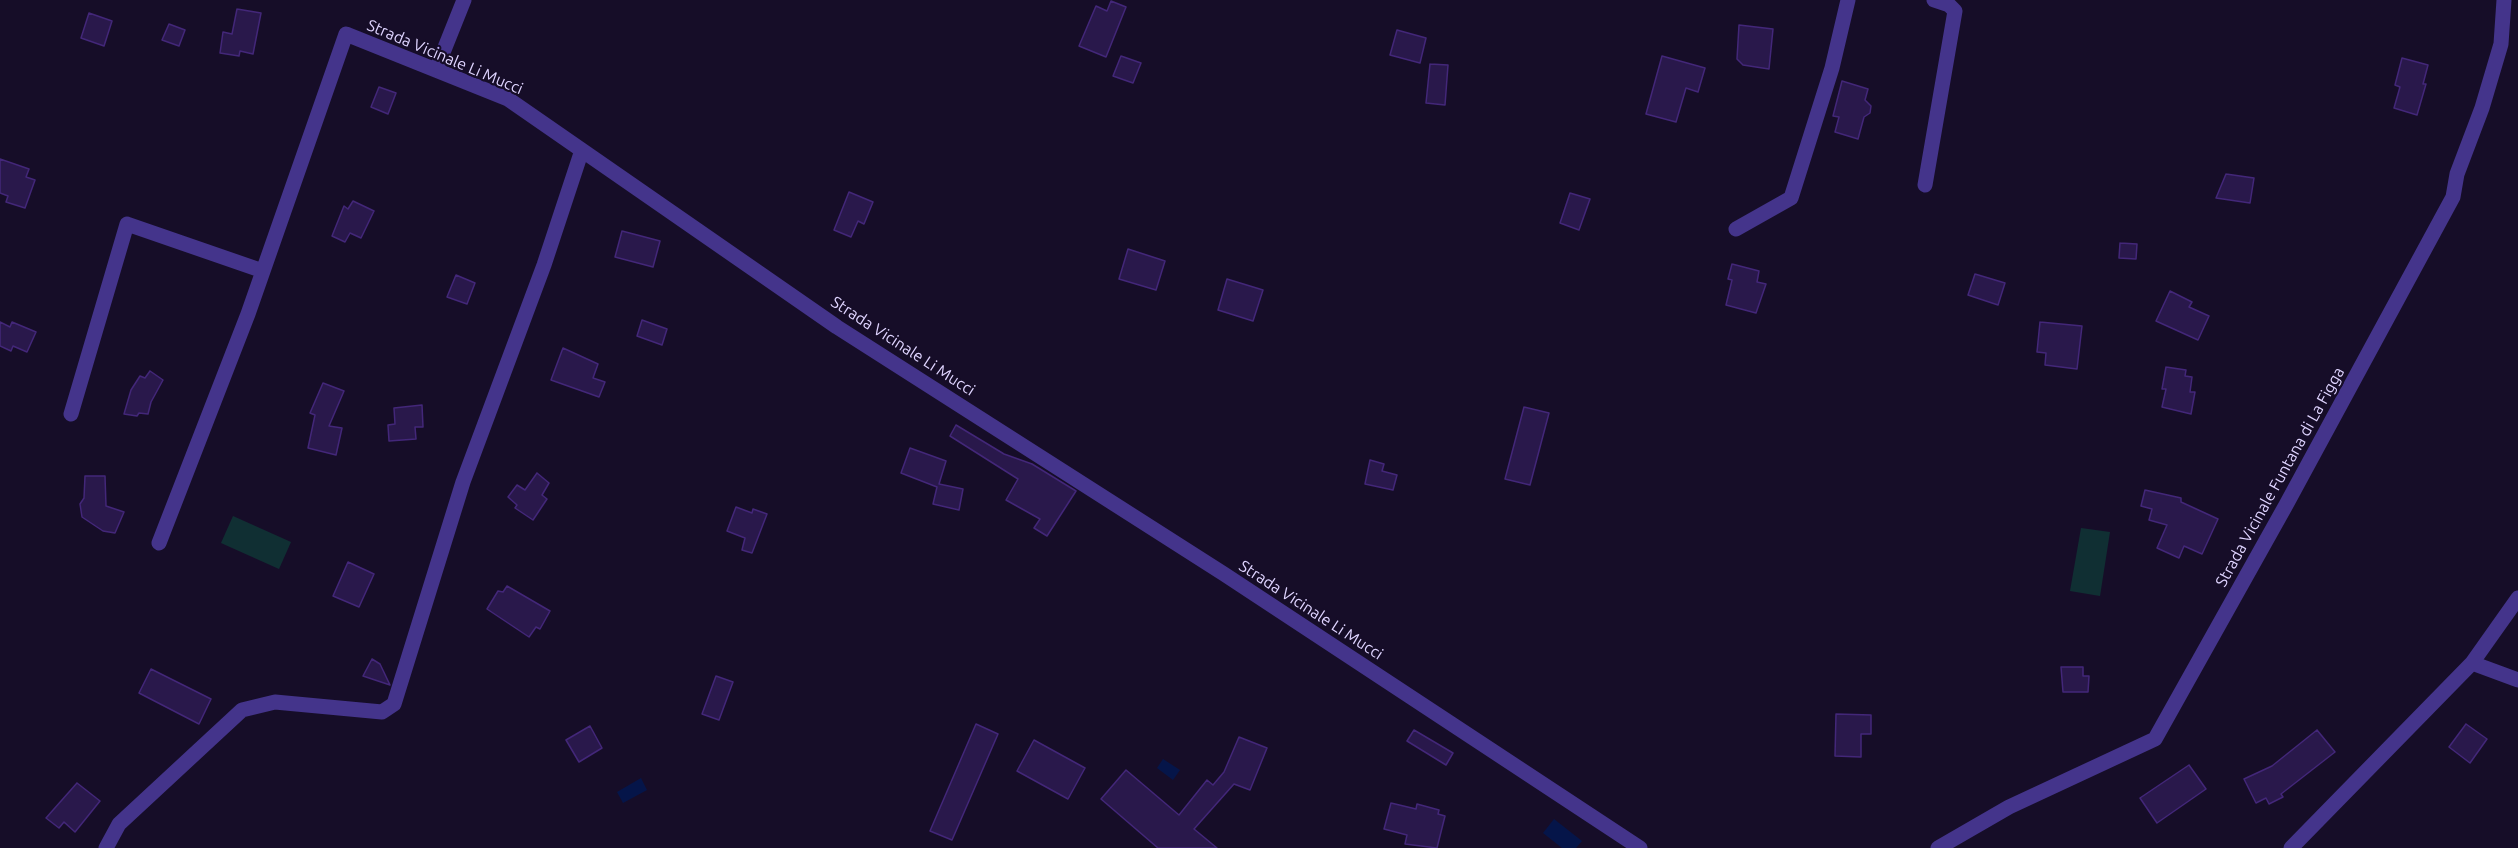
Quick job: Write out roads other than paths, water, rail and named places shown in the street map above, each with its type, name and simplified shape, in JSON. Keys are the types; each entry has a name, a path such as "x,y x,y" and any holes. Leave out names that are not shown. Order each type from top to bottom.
{"street":[{"path":"436,70 464,0"},
{"path":"1736,229 1791,198 1832,68 1848,0"},
{"path":"1924,185 1954,11 1949,5 1934,0"},
{"name":"Strada Vicinale Funtana di La Figga","path":"1938,848 2009,807 2155,739 2286,505 2453,197 2457,174 2482,108 2501,44 2504,0"},
{"name":"Strada Vicinale Li Mucci","path":"159,543 263,271 346,34 508,99 837,327 1224,574 1640,848"},
{"path":"106,848 119,824 242,710 275,702 382,712 394,704 463,483 544,265 582,150"},
{"path":"71,414 127,224 263,271"},
{"path":"2291,848 2472,663 2518,598"},
{"path":"2472,663 2518,680"}]}
